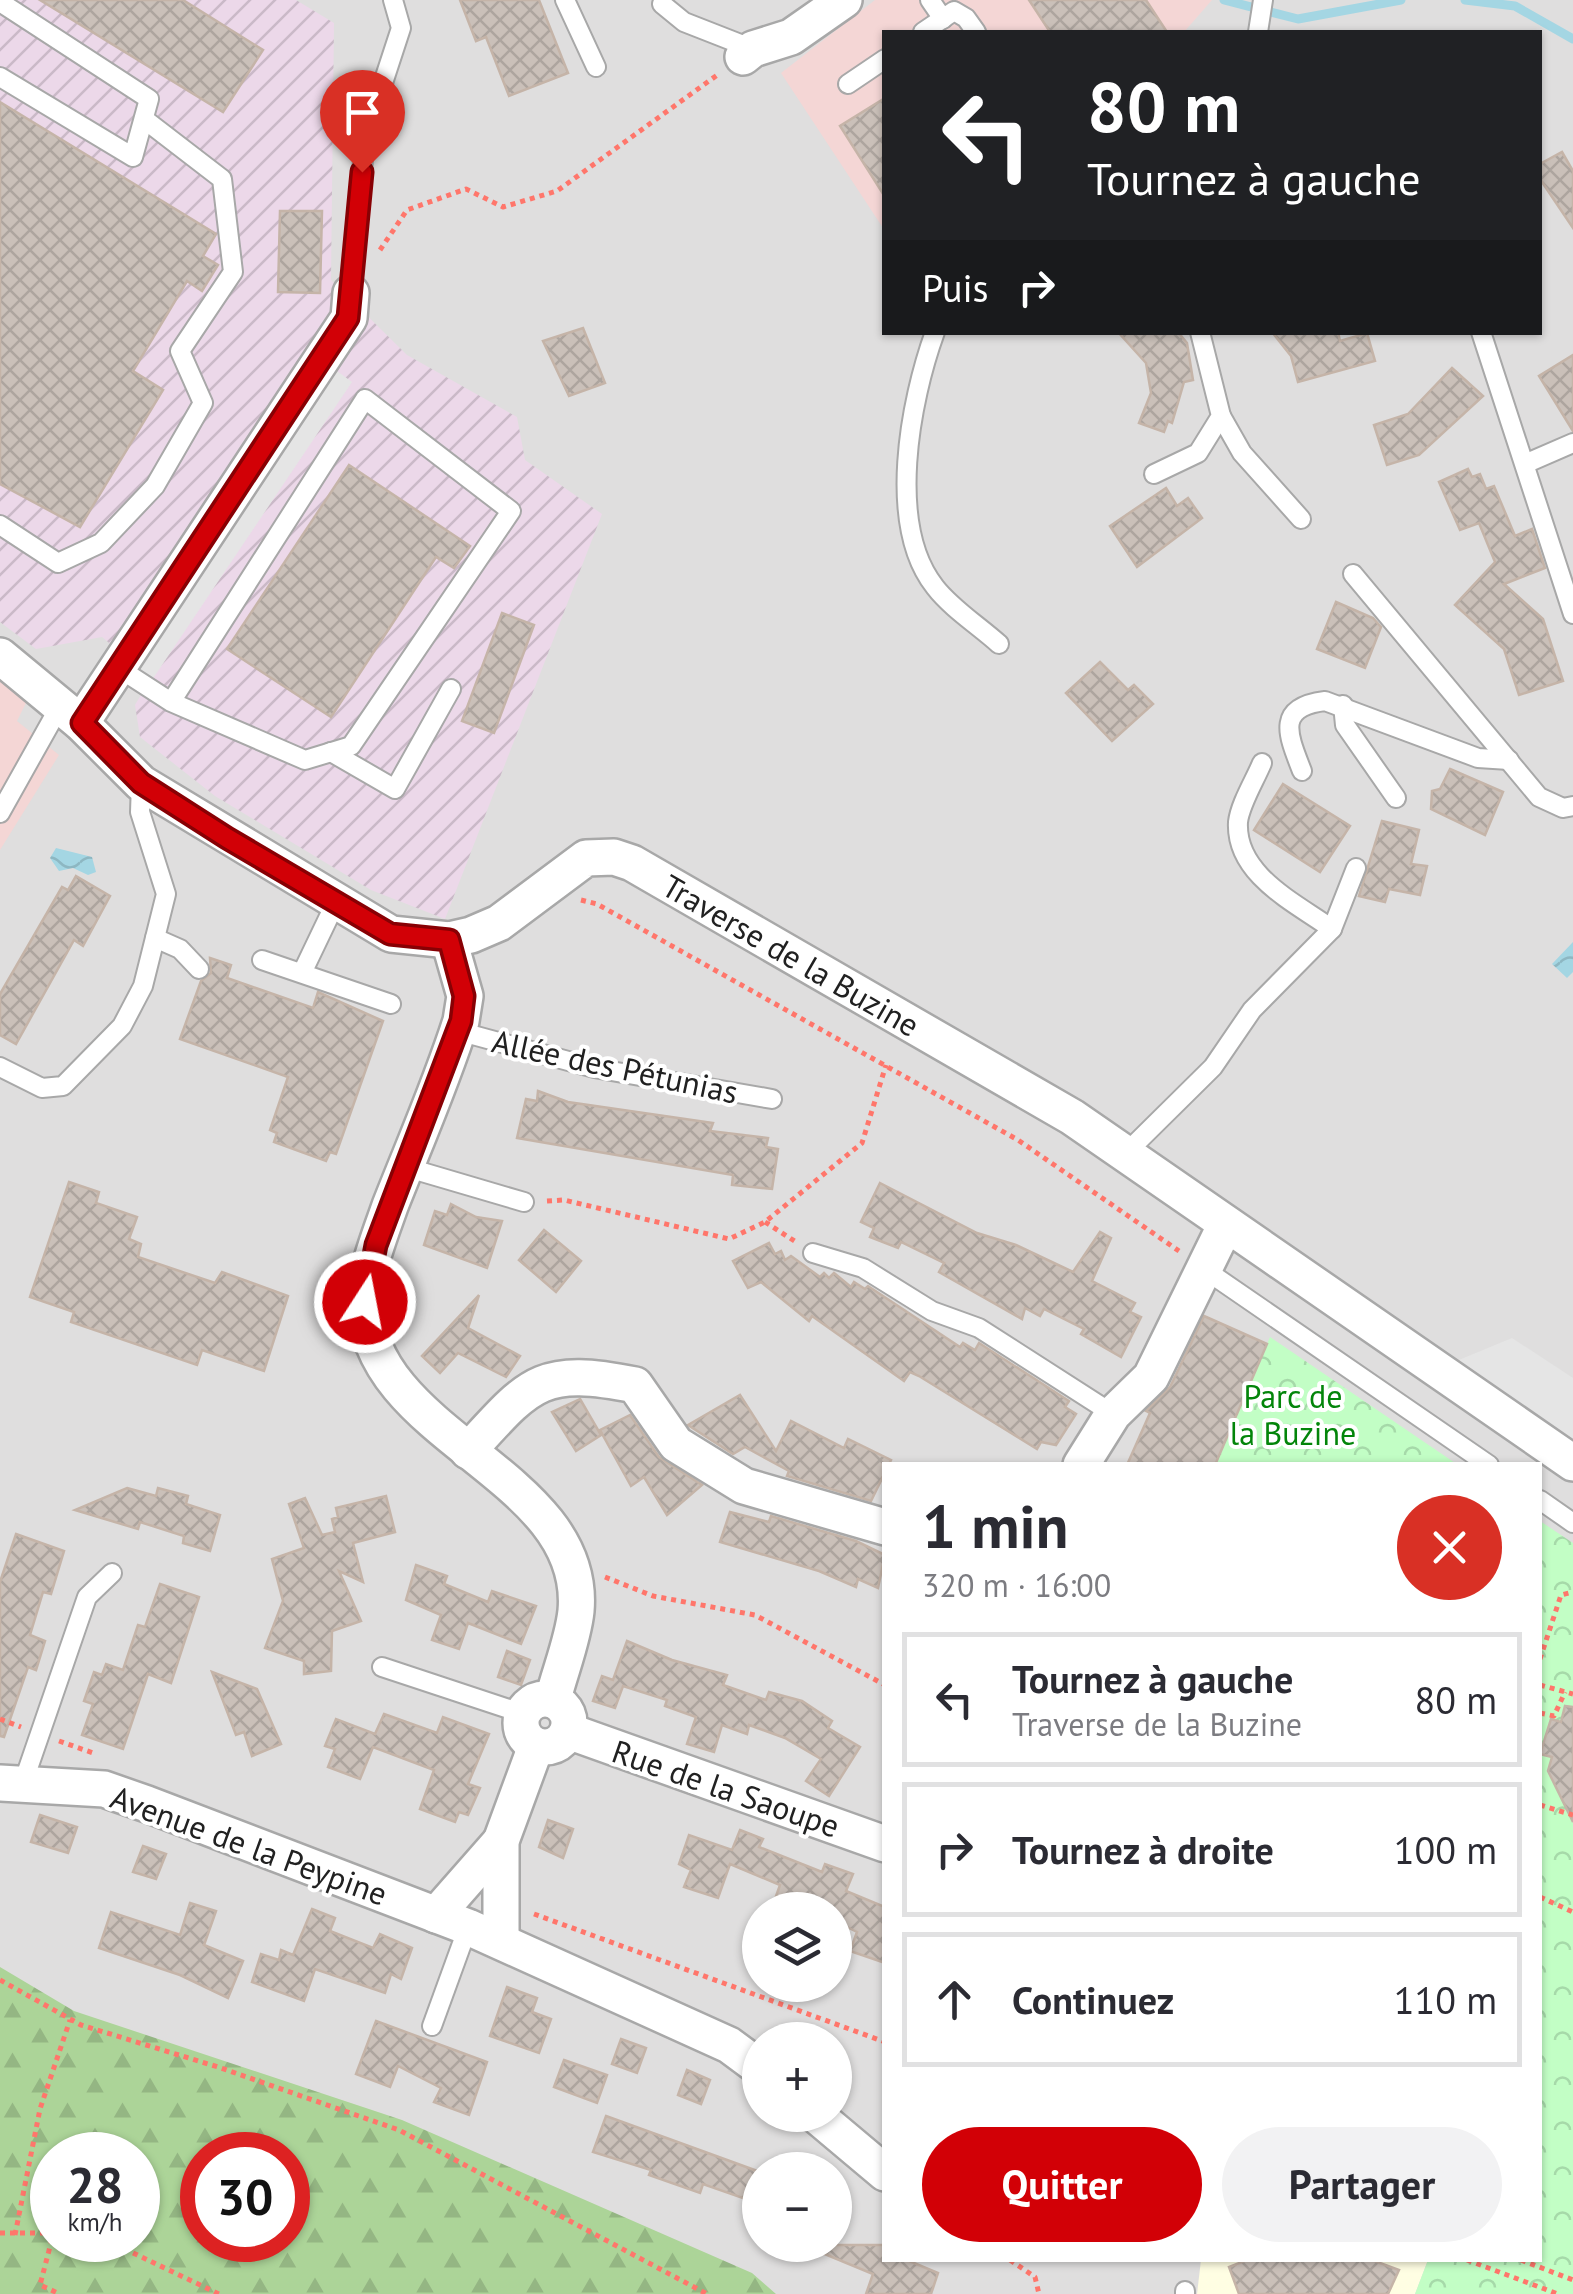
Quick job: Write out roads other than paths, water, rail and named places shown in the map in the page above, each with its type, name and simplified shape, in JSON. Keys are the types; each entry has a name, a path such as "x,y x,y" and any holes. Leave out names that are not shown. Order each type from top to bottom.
{"street":[{"path":"748,53 792,36 844,0"},
{"path":"71,714 116,667 340,332 348,318 350,293"},
{"name":"Traverse de la Buzine","path":"0,656 71,714 141,783 390,934 449,940 499,923 586,858 614,857 632,863 1072,1117 1573,1463"},
{"path":"449,940 464,996 458,1030 376,1245 365,1302 380,1366 468,1451 528,1500 559,1541 570,1565 576,1609 537,1706 525,1738 536,1746 561,1742 568,1731 564,1706 537,1706"},
{"path":"1084,1462 1113,1414 1151,1378 1226,1224"},
{"path":"468,1451 525,1388 585,1375 635,1385 676,1444 744,1486 882,1526"},
{"name":"Rue de la Saoupe","path":"568,1731 882,1843"},
{"path":"536,1746 501,1840 452,1921 729,2044 742,2054"},
{"name":"Avenue de la Peypine","path":"12,1783 104,1790 452,1921"},
{"path":"500,1942 501,1840"},
{"path":"836,2132 882,2170"}],"lane":[{"path":"350,293 364,138 401,28 393,0"},
{"path":"565,0 596,67"},
{"path":"930,0 943,19"},
{"path":"0,2 149,99 133,157 0,77"},
{"path":"662,4 684,22 748,53"},
{"path":"926,30 954,11 975,30"},
{"path":"848,84 882,61"},
{"path":"0,525 58,563 101,543 154,486 203,403 180,351 234,272 222,179 144,119"},
{"path":"934,335 921,370 905,492 910,534 934,587 999,644"},
{"path":"1201,335 1220,416 1242,453 1300,519"},
{"path":"1482,335 1573,614"},
{"path":"116,667 172,702 304,760 351,746 511,511 366,399 172,702"},
{"path":"1154,474 1198,453 1220,416"},
{"path":"1526,463 1573,443"},
{"path":"1353,574 1540,797 1563,808 1573,806"},
{"path":"330,752 396,790 451,689"},
{"path":"1302,771 1289,738 1291,716 1302,704 1325,701 1478,758 1509,760"},
{"path":"1343,705 1346,726 1396,798"},
{"path":"0,813 71,714"},
{"path":"1262,763 1238,821 1244,847 1256,875 1332,929"},
{"path":"0,1067 42,1088 63,1086 122,1026 143,986 166,894 140,812 141,783"},
{"path":"1125,1154 1213,1066 1252,1010 1332,929 1356,868"},
{"path":"302,973 336,902"},
{"path":"155,938 180,949 199,968"},
{"path":"262,960 391,1004"},
{"name":"Allée des Pétunias","path":"458,1030 594,1068 772,1099"},
{"path":"406,1166 524,1202"},
{"path":"813,1253 863,1268 932,1311 978,1328 1113,1414"},
{"path":"1204,1269 1485,1462"},
{"path":"1542,1501 1573,1523"},
{"path":"12,1783 87,1597 112,1573"},
{"path":"382,1666 537,1706"},
{"path":"432,2026 452,1921"}],"water":[{"path":"56,848 92,857 96,872 88,875 73,868 59,871 50,858"},
{"path":"1573,942 1573,972 1567,978 1552,964"}],"waterway":[{"path":"1224,0 1298,19 1401,0"},
{"path":"1465,0 1515,6 1573,39"}],"park label":[{"name":"Parc de la Buzine","path":"1293,1414"}]}
